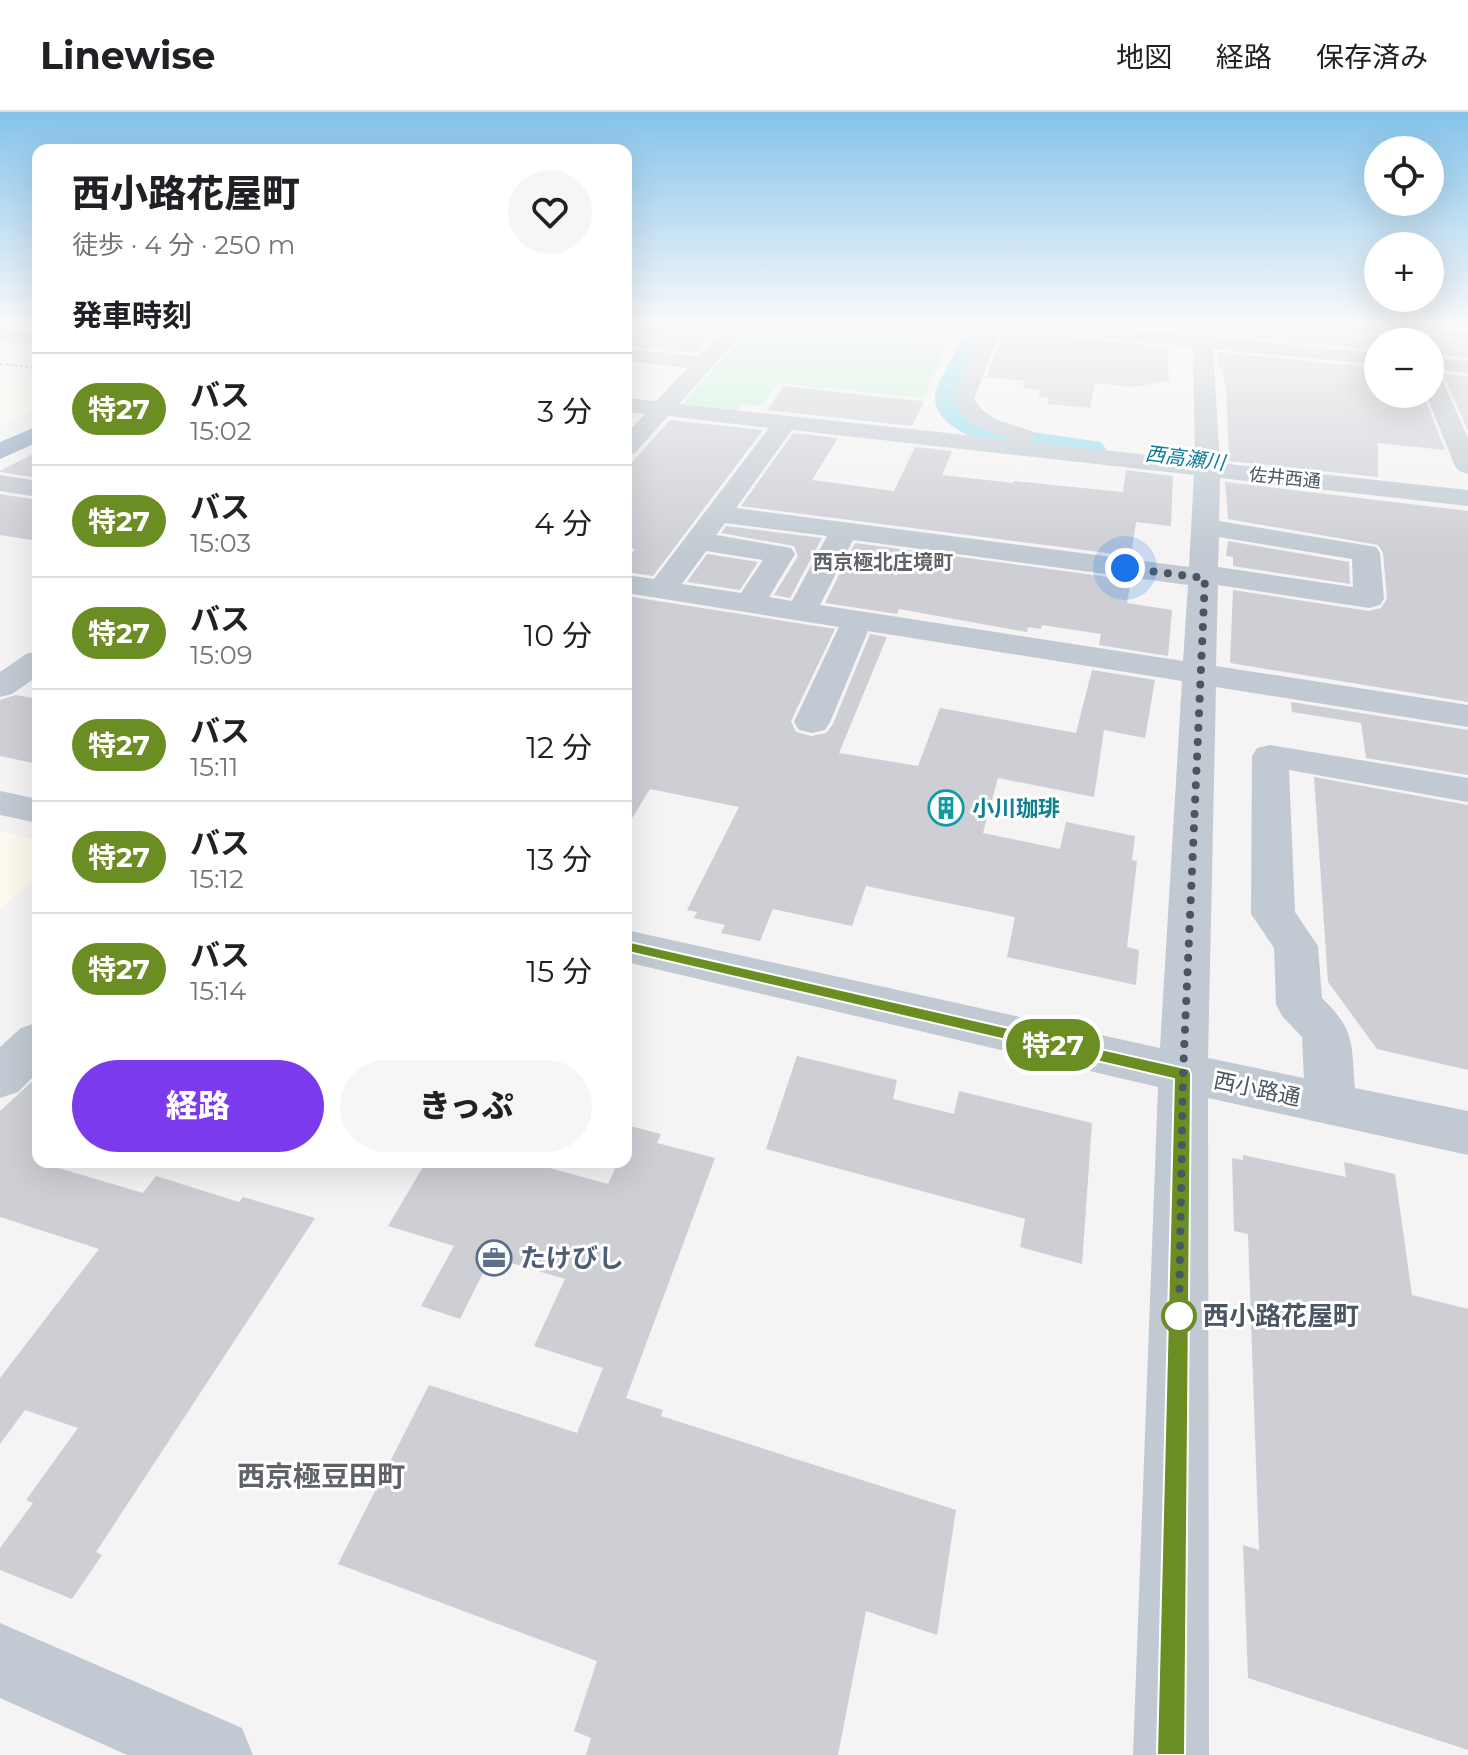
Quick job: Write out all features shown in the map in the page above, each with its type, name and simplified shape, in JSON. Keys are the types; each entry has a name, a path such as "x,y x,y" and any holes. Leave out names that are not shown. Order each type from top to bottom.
{"highway":[{"path":"0,439 32,423"},
{"path":"0,452 32,436"}],"street":[{"path":"632,438 655,401"},
{"name":"佐井西通","path":"676,401 786,422 919,430 1207,480 1468,498"},
{"path":"719,514 1369,599 1366,553 1207,480 1008,432 970,413 964,401"},
{"path":"1171,1755 1183,1074 1205,576 1205,401"},
{"path":"1444,405 1463,442 1468,466"},
{"path":"662,590 786,422"},
{"path":"1207,480 1468,484"},
{"path":"1207,480 1262,510"},
{"path":"0,483 32,488"},
{"path":"801,613 844,530"},
{"path":"698,541 781,554 749,605"},
{"path":"632,585 856,623 1468,716"},
{"path":"856,623 817,709 859,702"},
{"path":"0,687 32,665"},
{"path":"1331,1105 1326,1031 1299,1004 1296,946 1273,914 1270,756 1468,790"},
{"path":"0,803 32,810"},
{"name":"西小路通","path":"632,947 1183,1074 1468,1133"},
{"path":"0,1078 32,1047"},
{"path":"0,1660 215,1755"}],"shaded area":[{"path":"0,401 32,401 32,412 0,426"},
{"path":"0,831 32,839 32,881 0,909"}],"green space":[{"path":"685,401 765,401 761,406 742,404 737,410 682,404"}],"building":[{"path":"774,401 924,401 912,426 767,410"},
{"path":"1049,401 1091,401 1090,408 1048,404"},
{"path":"1227,401 1364,401 1364,408 1428,408 1445,450 1378,443 1378,477 1229,461"},
{"path":"1455,401 1468,401 1468,431"},
{"path":"670,420 763,430 653,576 632,573 632,553 635,549 632,548 632,462"},
{"path":"793,433 838,438 812,480 894,491 915,447 952,451 942,475 1013,483 1123,492 1126,470 1173,476 1171,526 1136,522 1131,556 741,506"},
{"path":"32,454 32,477 0,471"},
{"path":"1225,482 1468,511 1468,702 1230,663 1233,590 1369,611 1381,608 1387,599 1383,553 1378,545 1228,519"},
{"path":"0,494 32,499 32,540 0,535"},
{"path":"726,526 822,538 790,598 774,595 798,556 794,546 721,533"},
{"path":"1228,541 1349,562 1350,584 1233,566 1233,557 1226,556"},
{"path":"855,543 1131,580 1127,603 1172,610 1168,656 1099,645 1101,634 1042,625 1041,629 1028,627 1027,632 899,609 897,614 825,603"},
{"path":"707,554 758,562 740,590 687,582"},
{"path":"632,597 835,629 791,721 796,732 811,736 826,733 833,724 870,634 887,637 839,753 918,766 940,708 1076,733 1092,670 1155,680 1145,738 1104,730 1094,797 998,778 983,833 1060,849 1066,822 1135,836 1132,860 1137,861 1127,947 1139,950 1136,985 1007,957 1015,917 866,886 852,926 773,909 760,941 721,933 725,925 694,918 697,912 687,910 739,807 650,789 632,818"},
{"path":"16,695 32,698 32,763 0,756 0,700"},
{"path":"1291,702 1468,730 1468,775 1366,758 1361,723 1292,712"},
{"path":"1314,777 1468,805 1468,1070 1377,1049 1328,982"},
{"path":"797,1056 897,1080 893,1099 954,1114 959,1091 1092,1123 1082,1264 1020,1247 1025,1219 766,1149"},
{"path":"32,1082 32,1168 58,1168 143,1193 156,1176 239,1202 243,1197 315,1218 96,1552 102,1555 72,1599 0,1570 0,1548 33,1503 26,1500 78,1428 25,1410 0,1444 0,1378 99,1249 0,1217 0,1111"},
{"path":"632,1127 661,1134 657,1143 715,1158 626,1398 663,1410 661,1416 956,1510 937,1635 866,1611 838,1755 586,1755 591,1738 574,1731 597,1661 338,1564 429,1385 577,1433 603,1368 534,1346 565,1279 491,1257 460,1319 421,1306 454,1246 388,1226 422,1168 550,1168 608,1184 615,1168 632,1168"},
{"path":"1243,1155 1346,1177 1344,1162 1395,1174 1412,1295 1468,1309 1468,1750 1248,1678 1243,1545 1259,1550 1248,1234 1234,1231 1232,1158 1243,1160"}],"waterway":[{"name":"西高瀬川","path":"952,401 955,414 986,431 1036,443 1089,449"}],"bus line":[{"name":"特27","path":"632,947 1183,1074 1171,1755"}],"place":[{"name":"小川珈琲","path":"946,808"},
{"name":"たけびし","path":"494,1258"},
{"name":"西小路花屋町","path":"1179,1316"}],"district":[{"name":"西京極北庄境町","path":"883,562"},
{"name":"西京極豆田町","path":"321,1476"}],"route":[{"path":"1125,568 1205,578 1183,1074 1179,1316"}]}
